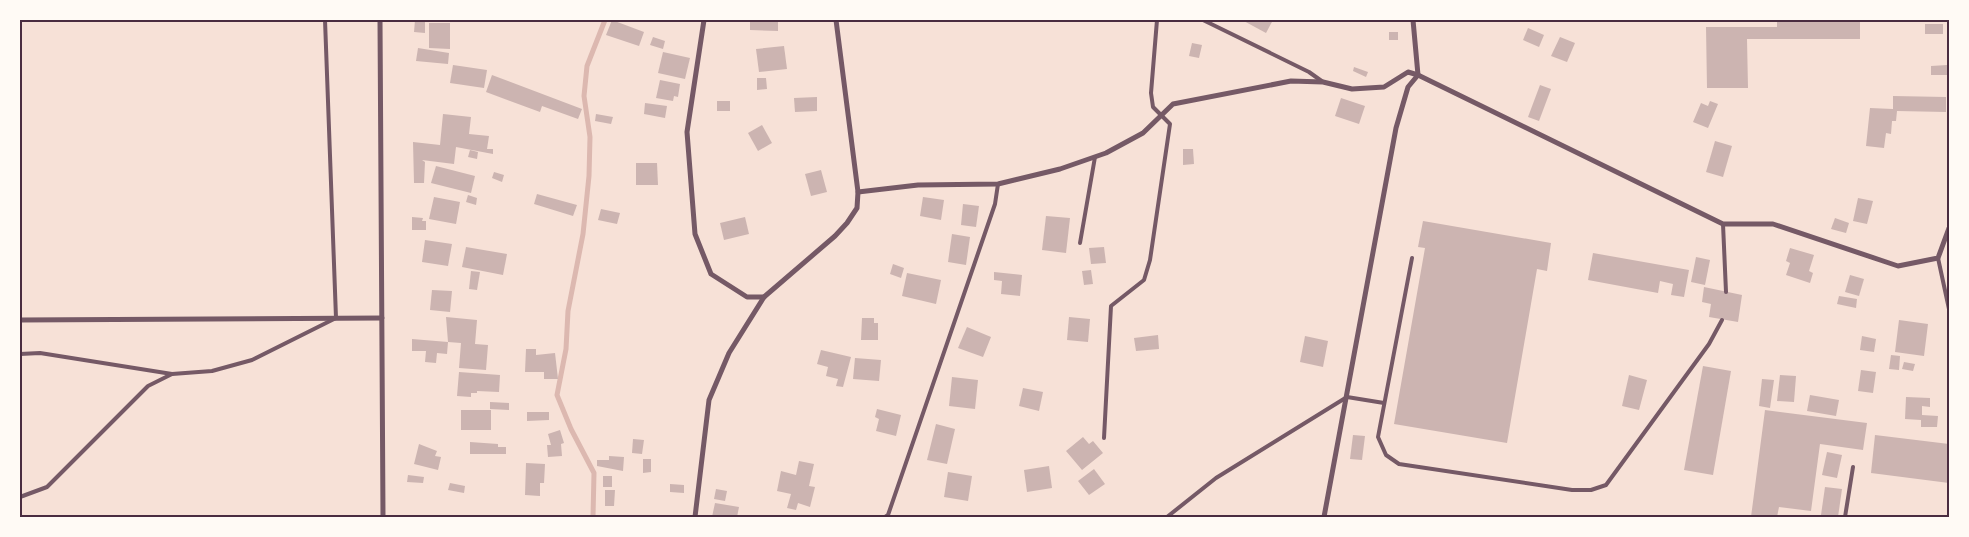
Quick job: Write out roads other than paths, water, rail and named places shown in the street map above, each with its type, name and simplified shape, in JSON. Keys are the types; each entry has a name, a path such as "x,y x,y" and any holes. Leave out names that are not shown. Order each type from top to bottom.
{"street":[{"path":"380,20 383,517"},
{"path":"704,20 687,132 695,234 711,274 747,297 764,297"},
{"path":"695,517 709,400 729,353 764,297 835,236 857,208 858,192 836,20"},
{"path":"1324,517 1396,128 1408,87 1418,75 1413,20"},
{"path":"858,192 918,185 998,184 1060,169 1095,157 1143,133 1173,104 1291,81 1323,82 1352,89 1384,87 1408,72 1418,75 1723,224 1773,224 1898,266 1938,258 1949,228"},
{"path":"20,320 382,318"}],"lane":[{"path":"20,354 40,353 172,374 212,371 252,360 336,318 325,20"},
{"path":"1104,438 1111,306 1144,280 1150,260 1170,124 1153,107 1151,93 1157,20"},
{"path":"1204,20 1309,72 1323,82"},
{"path":"1080,243 1095,157"},
{"path":"885,517 888,515 995,204 998,184"},
{"path":"1723,224 1726,292"},
{"path":"1412,258 1378,437 1386,455 1399,464 1572,490 1591,490 1606,485 1709,344 1722,320"},
{"path":"1938,258 1949,309"},
{"path":"20,497 47,487 148,386 172,374"},
{"path":"1168,517 1216,478 1347,397 1384,403"},
{"path":"1845,517 1853,467"}],"waterway":[{"path":"593,517 594,473 571,429 557,395 566,349 568,311 583,234 589,176 590,137 584,96 587,66 605,20"}]}
